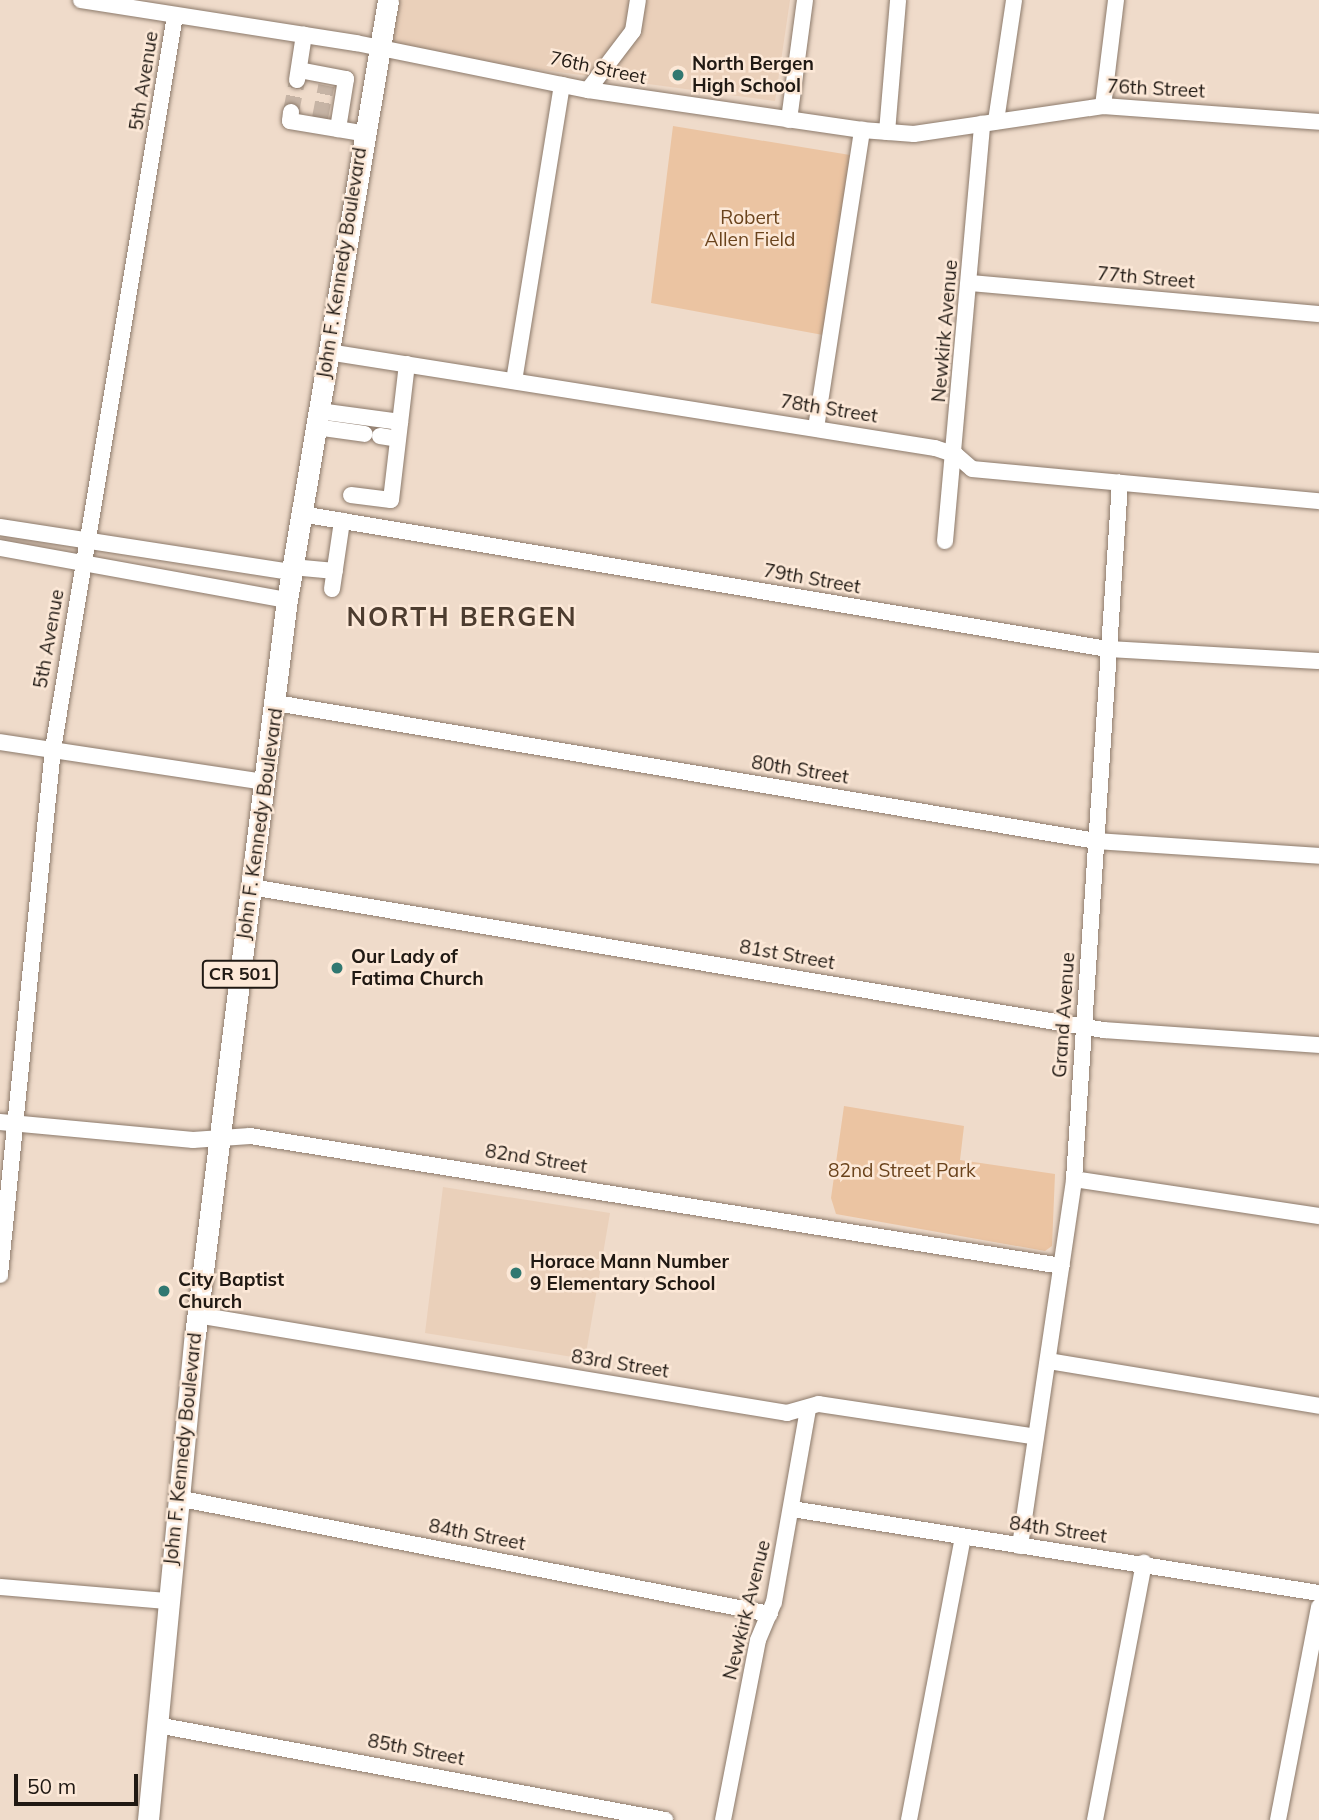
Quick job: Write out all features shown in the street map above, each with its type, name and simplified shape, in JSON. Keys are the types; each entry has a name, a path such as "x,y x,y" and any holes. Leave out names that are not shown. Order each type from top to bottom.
{"main road":[{"name":"John F. Kennedy Boulevard","path":"148,1820 167,1601 197,1315 287,600 362,132 388,0"}],"street":[{"name":"76th Street","path":"81,0 109,2 175,16 379,48 588,90 862,130 887,132 989,123 1103,106 1319,122"},
{"path":"588,90 633,31 638,0"},
{"path":"789,120 805,0"},
{"path":"887,132 898,0"},
{"name":"Newkirk Avenue","path":"944,541 956,455 970,283 989,123 1014,0"},
{"path":"1103,106 1116,0"},
{"name":"5th Avenue","path":"0,1275 7,1122 53,749 175,16"},
{"path":"304,35 298,75 327,80 346,79 338,129"},
{"path":"514,381 562,85"},
{"path":"345,86 370,90"},
{"path":"292,112 290,121 319,122 338,129 362,132"},
{"path":"816,428 862,130"},
{"name":"77th Street","path":"970,283 1319,314"},
{"name":"78th Street","path":"328,352 816,428 956,455 972,469 1319,501"},
{"path":"351,495 391,500 407,364"},
{"path":"317,419 349,416 400,422"},
{"path":"317,419 373,435 398,439"},
{"name":"Grand Avenue","path":"1020,1546 1074,1179 1120,483"},
{"name":"79th Street","path":"301,514 1108,649 1319,661"},
{"path":"332,589 342,521"},
{"path":"0,527 292,570 335,572"},
{"path":"0,548 85,561 287,600"},
{"name":"80th Street","path":"276,703 1097,841 1319,856"},
{"path":"0,741 264,782"},
{"name":"81st Street","path":"251,887 1084,1026 1319,1045"},
{"name":"82nd Street","path":"7,1122 220,1138 250,1136 1062,1266"},
{"path":"1074,1179 1319,1216"},
{"name":"83rd Street","path":"197,1315 787,1413 808,1410 820,1404 1035,1437"},
{"path":"1048,1361 1319,1406"},
{"name":"Newkirk Avenue","path":"723,1820 758,1640 770,1614 792,1509 808,1410"},
{"name":"84th Street","path":"177,1498 770,1614"},
{"name":"84th Street","path":"792,1509 1319,1593"},
{"path":"909,1820 963,1538"},
{"path":"1095,1820 1144,1563"},
{"path":"0,1587 167,1601"},
{"path":"1278,1820 1319,1607"},
{"name":"85th Street","path":"157,1725 665,1820"}],"shaded area":[{"name":"North Bergen High School","path":"387,0 790,0 775,101 379,48"},
{"name":"Horace Mann Number 9 Elementary School","path":"443,1187 610,1213 585,1359 425,1333"}],"green space":[{"name":"Robert Allen Field","path":"673,126 850,155 823,335 651,303"},
{"name":"82nd Street Park","path":"844,1106 964,1126 960,1160 1055,1174 1052,1246 1045,1251 836,1214 831,1198"}],"tunnel":[{"path":"291,112 297,80"},
{"path":"320,118 326,86"}],"place":[{"name":"North Bergen High School","path":"678,75"},
{"name":"Our Lady of Fatima Church","path":"337,968"},
{"name":"Horace Mann Number 9 Elementary School","path":"516,1273"},
{"name":"City Baptist Church","path":"164,1291"}],"district":[{"name":"NORTH BERGEN","path":"462,617"}]}
